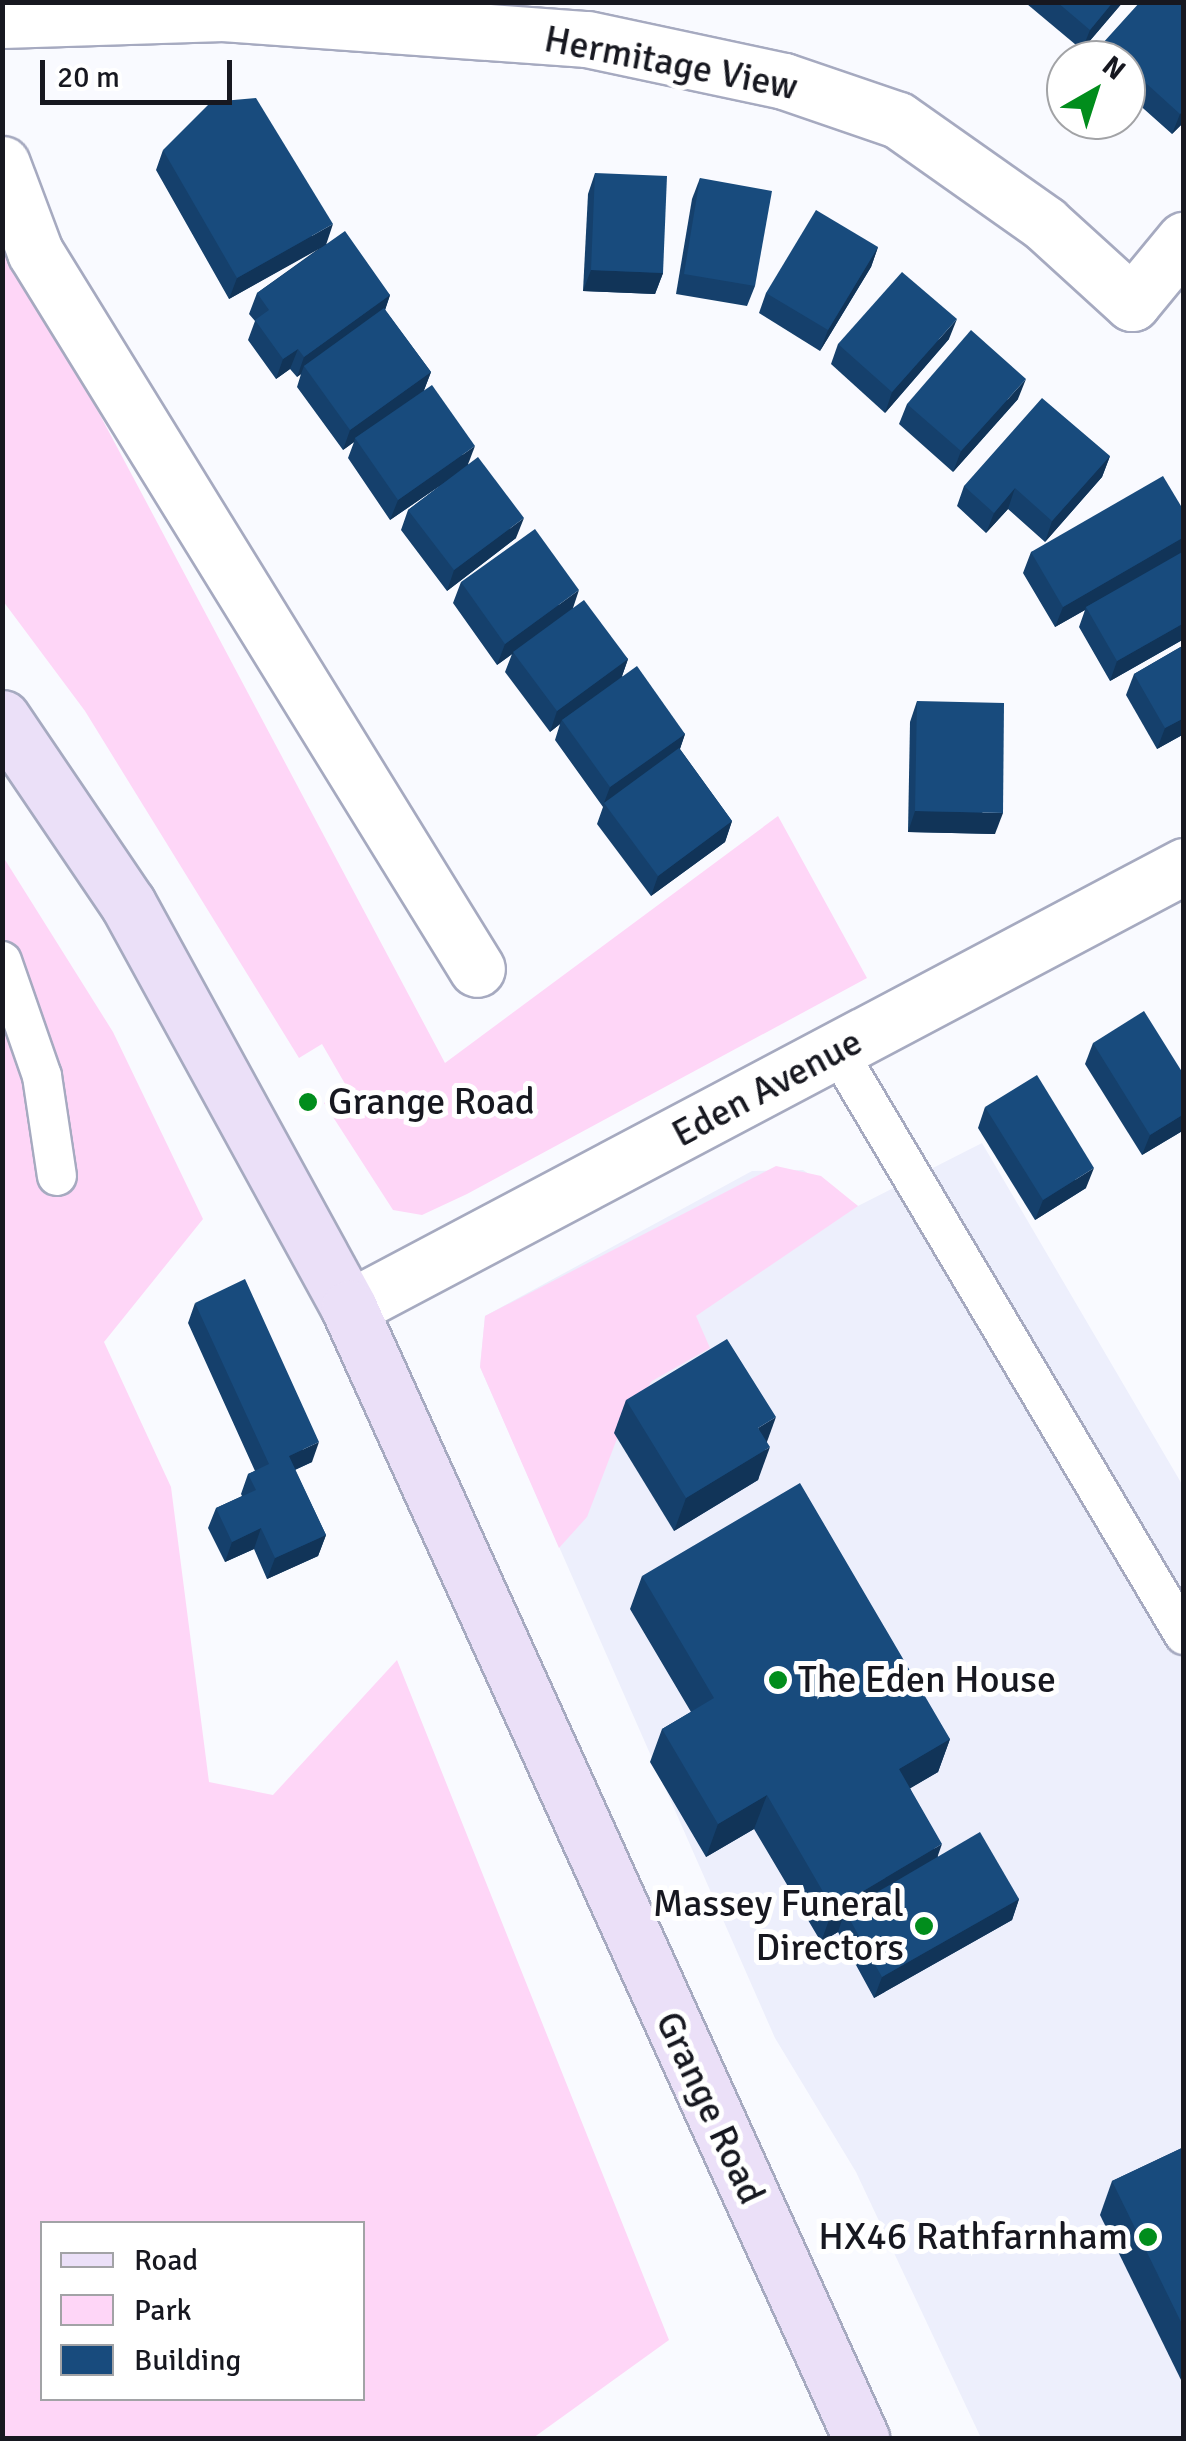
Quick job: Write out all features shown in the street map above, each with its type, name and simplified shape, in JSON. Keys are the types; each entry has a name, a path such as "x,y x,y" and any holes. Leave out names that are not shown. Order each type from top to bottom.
{"main road":[{"name":"Grange Road","path":"2,718 128,904 349,1308 862,2438"}],"street":[{"name":"Hermitage View","path":"2,20 223,13 587,39 784,82 898,120 1044,223 1132,303 1184,240"},
{"path":"2,164 35,252 476,969"},
{"name":"Eden Avenue","path":"349,1308 1184,866"}],"lane":[{"path":"2,960 42,1076 57,1176"},
{"path":"838,1052 1184,1635"}],"shaded area":[{"path":"982,1143 1183,1486 1183,2438 981,2438 856,2172 775,2038 480,1367 485,1316 752,1171 803,1170 858,1206"}],"green space":[{"path":"2,231 445,1063 778,816 867,978 467,1194 422,1215 393,1210 324,1103 348,1089 322,1044 299,1058 85,711 3,601"},
{"path":"2,855 113,1032 203,1219 104,1342 171,1487 209,1782 273,1795 397,1660 669,2340 533,2438 3,2438"},
{"path":"776,1166 821,1176 858,1206 696,1316 710,1348 652,1381 623,1423 587,1517 559,1548 480,1367 485,1316"}],"building":[{"path":"1057,2 1113,2 1090,30"},
{"path":"1140,2 1184,2 1184,110 1180,114 1146,83 1146,40 1106,40"},
{"path":"256,98 333,224 237,278 163,150 211,102"},
{"path":"595,173 667,176 663,273 591,270"},
{"path":"700,178 772,191 755,286 684,274"},
{"path":"816,210 878,247 828,330 766,293"},
{"path":"345,231 390,295 304,357 298,349 283,359 255,320 269,310 257,293"},
{"path":"902,272 957,319 892,392 838,344"},
{"path":"384,308 431,372 350,430 304,366"},
{"path":"971,330 1026,379 961,451 907,404"},
{"path":"432,385 475,446 398,500 355,438"},
{"path":"1042,398 1110,456 1052,521 1015,488 994,513 964,486"},
{"path":"478,457 524,518 454,570 408,510"},
{"path":"1163,476 1184,511 1184,537 1063,607 1031,552"},
{"path":"535,529 579,590 505,644 461,582"},
{"path":"1184,551 1184,623 1117,661 1086,607"},
{"path":"584,600 628,659 557,711 513,652"},
{"path":"1184,645 1184,718 1165,728 1134,674"},
{"path":"637,666 685,734 610,787 562,720"},
{"path":"917,701 1004,703 1003,813 915,811"},
{"path":"679,748 732,821 658,876 604,803"},
{"path":"1144,1011 1184,1075 1184,1114 1150,1135 1093,1043"},
{"path":"1037,1075 1094,1168 1043,1200 985,1107"},
{"path":"245,1279 319,1442 289,1456 326,1535 275,1558 261,1528 232,1542 216,1508 256,1490 248,1474 269,1464 195,1303"},
{"path":"727,1339 776,1417 758,1428 770,1447 686,1498 626,1400"},
{"name":"The Eden House","path":"800,1483 950,1739 899,1769 942,1844 833,1909 767,1795 718,1824 662,1729 714,1698 642,1576"},
{"name":"Massey Funeral Directors","path":"980,1832 1019,1899 882,1977 845,1911"},
{"path":"1184,2147 1184,2328 1112,2181"}],"place":[{"name":"Grange Road","path":"308,1102"},
{"name":"The Eden House","path":"778,1680"},
{"name":"Massey Funeral Directors","path":"924,1926"},
{"name":"HX46 Rathfarnham","path":"1148,2237"}]}
